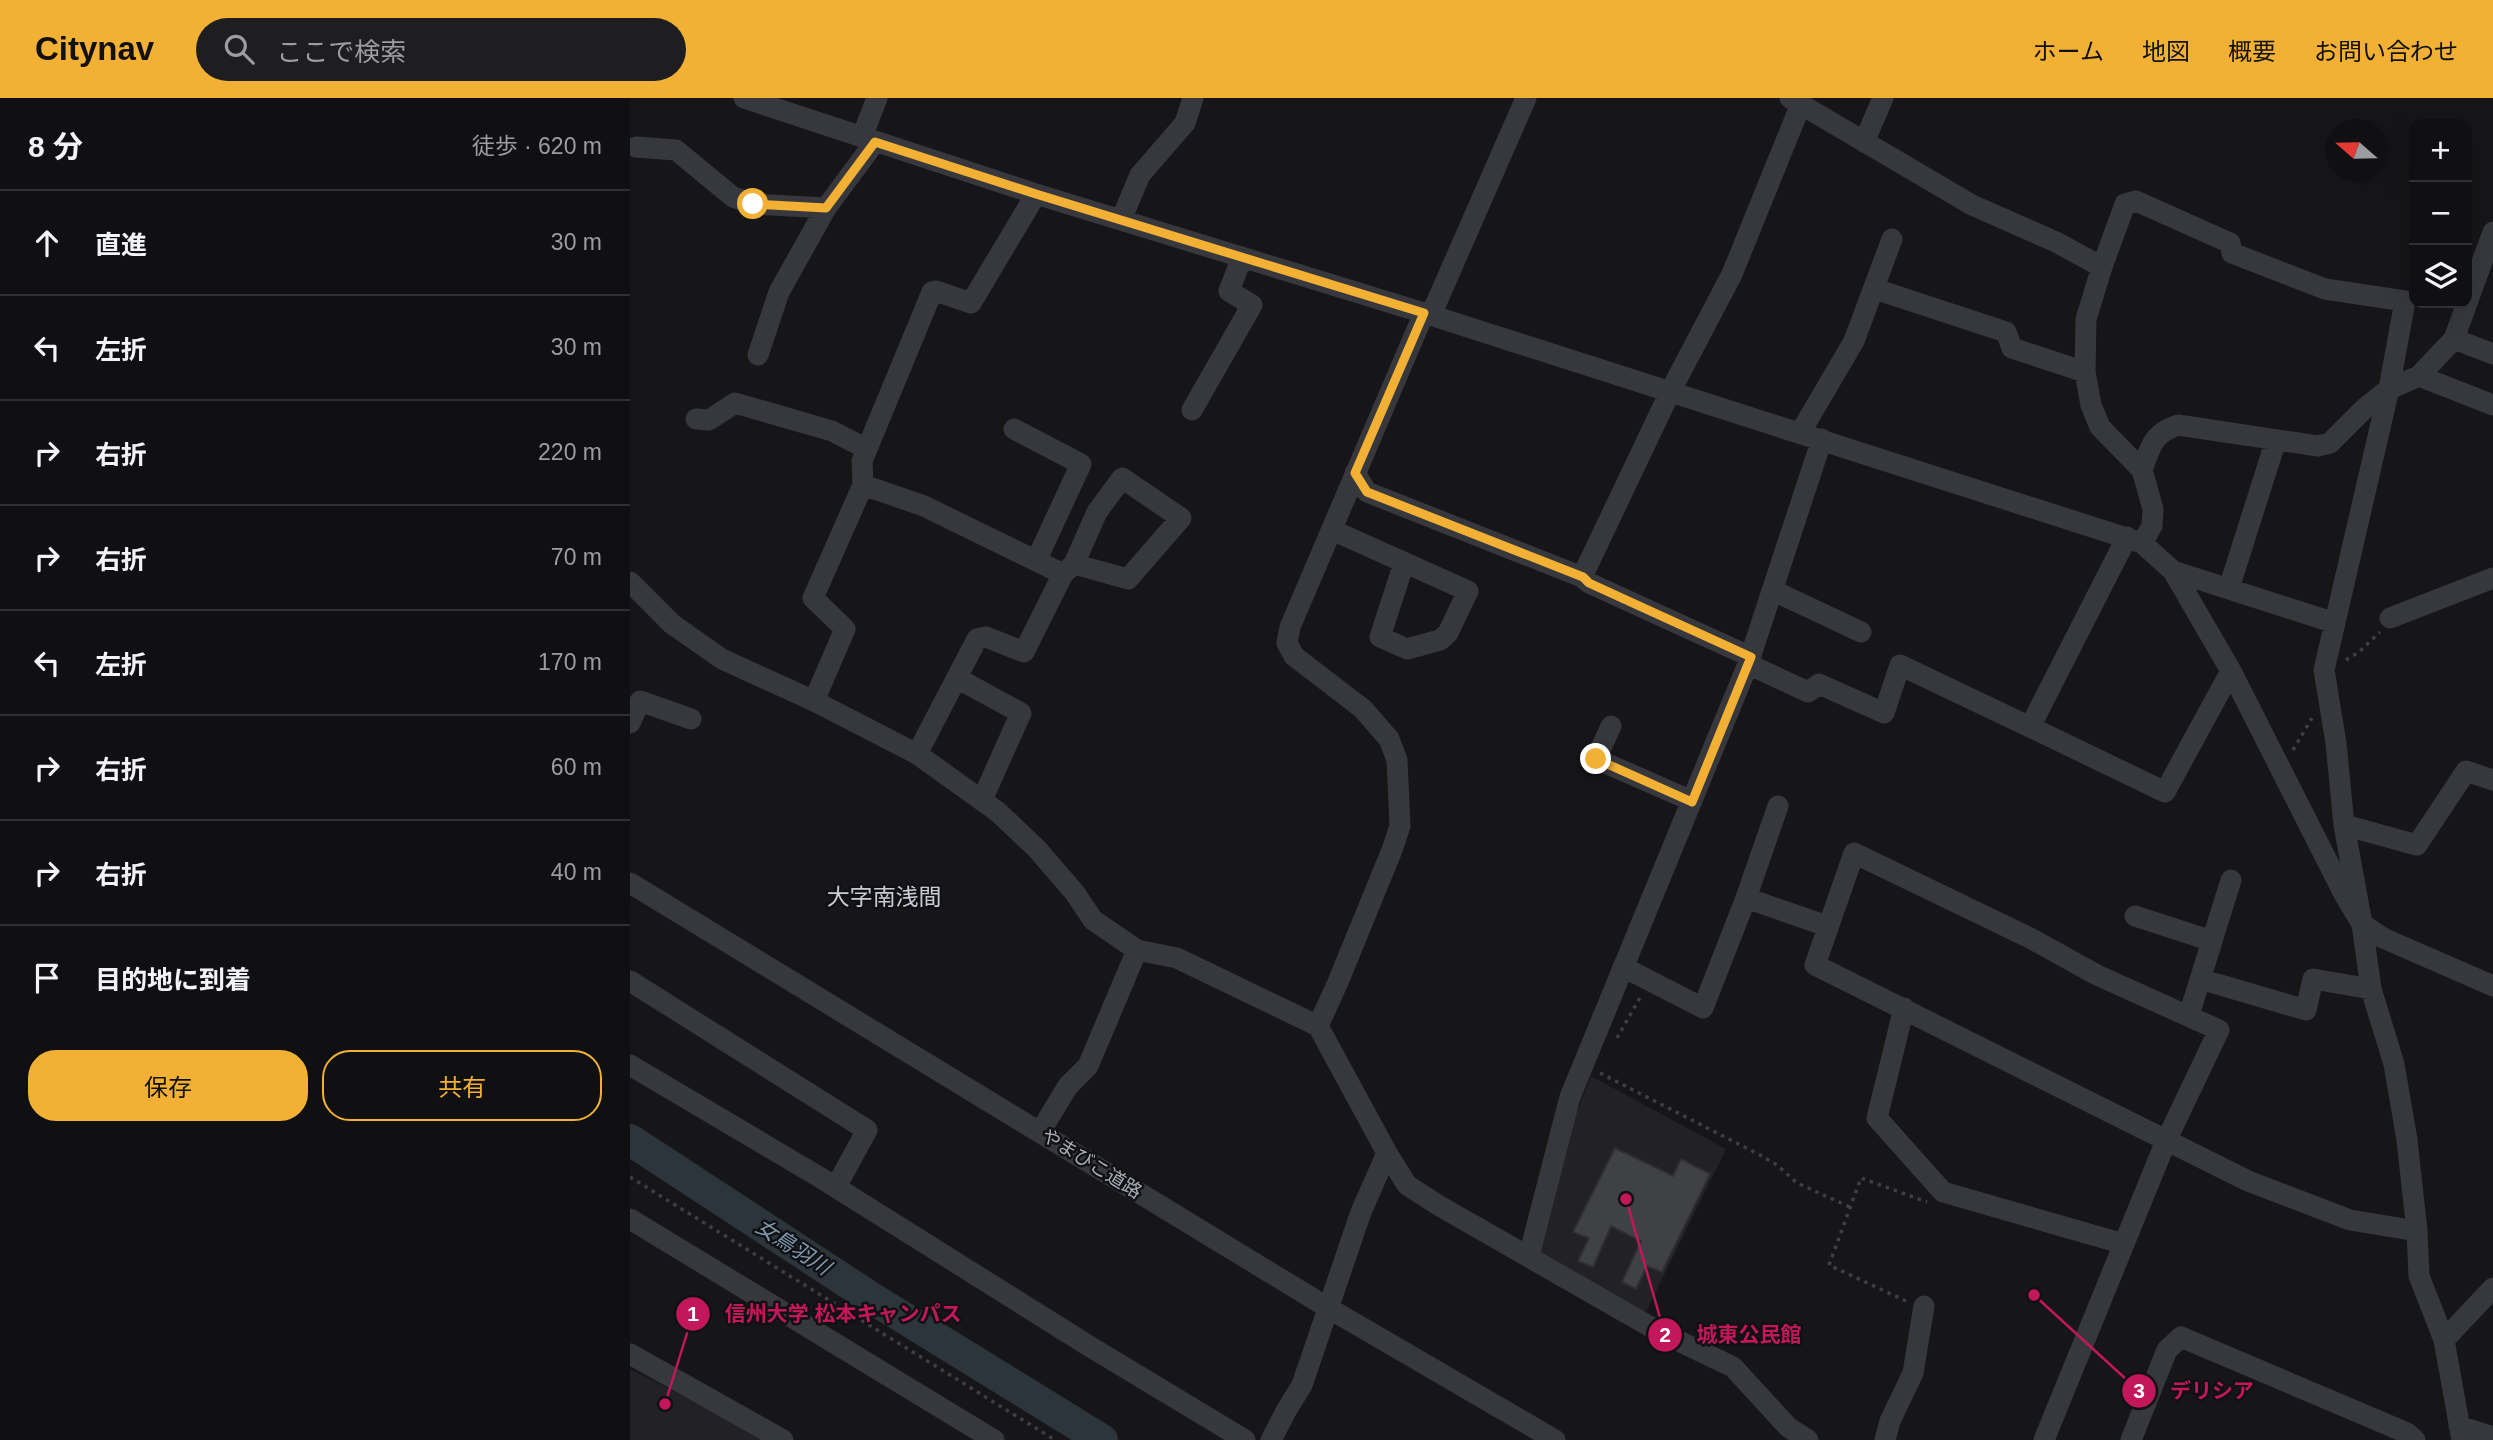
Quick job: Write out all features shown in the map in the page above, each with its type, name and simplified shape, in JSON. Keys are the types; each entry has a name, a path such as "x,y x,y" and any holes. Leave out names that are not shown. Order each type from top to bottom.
{"street":[{"path":"744,98 785,104 869,139 1036,194 1427,314 2134,540 2173,571 2334,623"},
{"path":"758,355 779,292 869,139 877,98"},
{"path":"1121,220 1140,175 1185,123 1193,98"},
{"path":"1318,1026 1400,826 1397,760 1389,739 1363,709 1294,656 1287,643 1290,627 1355,473 1526,98"},
{"path":"1864,142 1883,98"},
{"path":"1583,577 1670,392 1732,274 1796,101 1972,205 2056,242 2102,267"},
{"path":"636,147 676,150 733,197 753,204 826,208"},
{"path":"814,701 845,629 813,598 863,485 862,461 932,292 971,303 1036,194"},
{"path":"2030,727 2134,540 2152,526 2153,509 2142,470 2100,427 2091,405 2085,372 2086,319 2125,204 2136,201 2230,243 2232,253 2325,289 2405,301 2389,388 2324,670 2336,743 2343,825 2371,989 2394,1063 2407,1140 2417,1231 2418,1276 2444,1340 2461,1433 2493,1437"},
{"path":"2472,289 2493,232"},
{"path":"1800,433 1854,341 1892,239"},
{"path":"1192,410 1252,305 1229,290 1242,257"},
{"path":"1875,289 2006,332 2012,348 2085,372"},
{"path":"2142,470 2153,441 2163,430 2178,425 2318,446 2330,443 2389,388 2419,376 2454,338 2465,308"},
{"path":"2454,338 2493,354"},
{"path":"2419,376 2493,405"},
{"path":"696,419 709,420 735,403 832,430 867,449"},
{"path":"1014,429 1081,464 1036,561"},
{"path":"1529,1256 1570,1097 1749,661 1822,439"},
{"path":"2229,589 2276,440"},
{"path":"1355,473 1367,492 1583,577 1589,583 1808,692 1819,684 1884,713 1900,665 2165,792 2231,671"},
{"path":"863,485 924,506 1036,561 1068,569 1128,579 1181,518 1122,478 1097,512 1068,569 1024,652 986,637 977,639 917,754"},
{"path":"1332,530 1468,592 1448,633 1440,640 1408,649 1380,637 1404,563"},
{"path":"2173,571 2231,671 2344,894 2362,924 2382,938 2493,986"},
{"path":"2390,618 2493,578"},
{"path":"630,582 672,624 722,659 814,701 917,754 982,800 1037,849 1075,893 1093,920 1137,950 1177,958 1318,1026 1407,1185 1656,1330 1733,1367 1788,1427 1808,1440"},
{"path":"1772,590 1861,632"},
{"path":"957,678 1021,713 982,800"},
{"path":"630,723 640,701 691,719"},
{"path":"1611,726 1596,759 1692,802"},
{"path":"2343,825 2417,845 2466,771 2493,780"},
{"path":"1623,967 1703,1008 1778,806"},
{"path":"2044,1440 2166,1141 2219,1030 2097,975 2030,938 1854,853 1815,965 1904,1008 2166,1141 2248,1181 2350,1220 2417,1231"},
{"path":"2189,1015 2231,880"},
{"name":"やまびこ道路","path":"630,883 1330,1309 1555,1440"},
{"path":"1746,898 1827,926"},
{"path":"2135,916 2212,941"},
{"path":"1040,1132 1068,1086 1088,1066 1137,950"},
{"path":"2200,979 2306,1010 2313,979 2371,989"},
{"path":"630,981 867,1130 836,1187"},
{"path":"1904,1008 1877,1118 1943,1192 2124,1244"},
{"path":"630,1065 836,1187 1088,1346 1245,1440"},
{"path":"1271,1440 1302,1385 1361,1212 1387,1153"},
{"path":"630,1220 995,1440"},
{"path":"2444,1340 2493,1288"},
{"path":"1885,1440 1890,1421 1913,1373 1924,1307"},
{"path":"2131,1440 2167,1350 2181,1337 2407,1433 2414,1440"},
{"path":"630,1354 783,1440"}],"path":[{"path":"1610,1048 1650,981"},
{"path":"1597,1071 1760,1155 1777,1165 1797,1183 1850,1207"},
{"path":"630,1177 1055,1440"},
{"path":"1924,1307 1829,1265 1861,1178 1934,1205 1943,1192"}],"shaded area":[{"path":"1591,1076 1726,1149 1645,1314 1538,1250 1569,1132"},
{"path":"630,1369 769,1440 630,1440"}],"building":[{"path":"1615,1148 1673,1176 1681,1159 1710,1174 1662,1272 1647,1266 1636,1289 1622,1282 1641,1241 1611,1226 1593,1267 1578,1261 1589,1238 1573,1232"}],"waterway":[{"name":"女鳥羽川","path":"630,1140 870,1297 1102,1440"}],"place":[{"name":"城東公民館","path":"1626,1199"},
{"name":"デリシア","path":"2034,1295"},
{"name":"信州大学 松本キャンパス","path":"665,1404"}],"district":[{"name":"大字南浅間","path":"884,897"}],"route":[{"path":"753,204 826,208 875,142 1424,313 1355,473 1367,492 1583,577 1589,583 1644,610 1751,657 1692,802 1596,759"}]}
